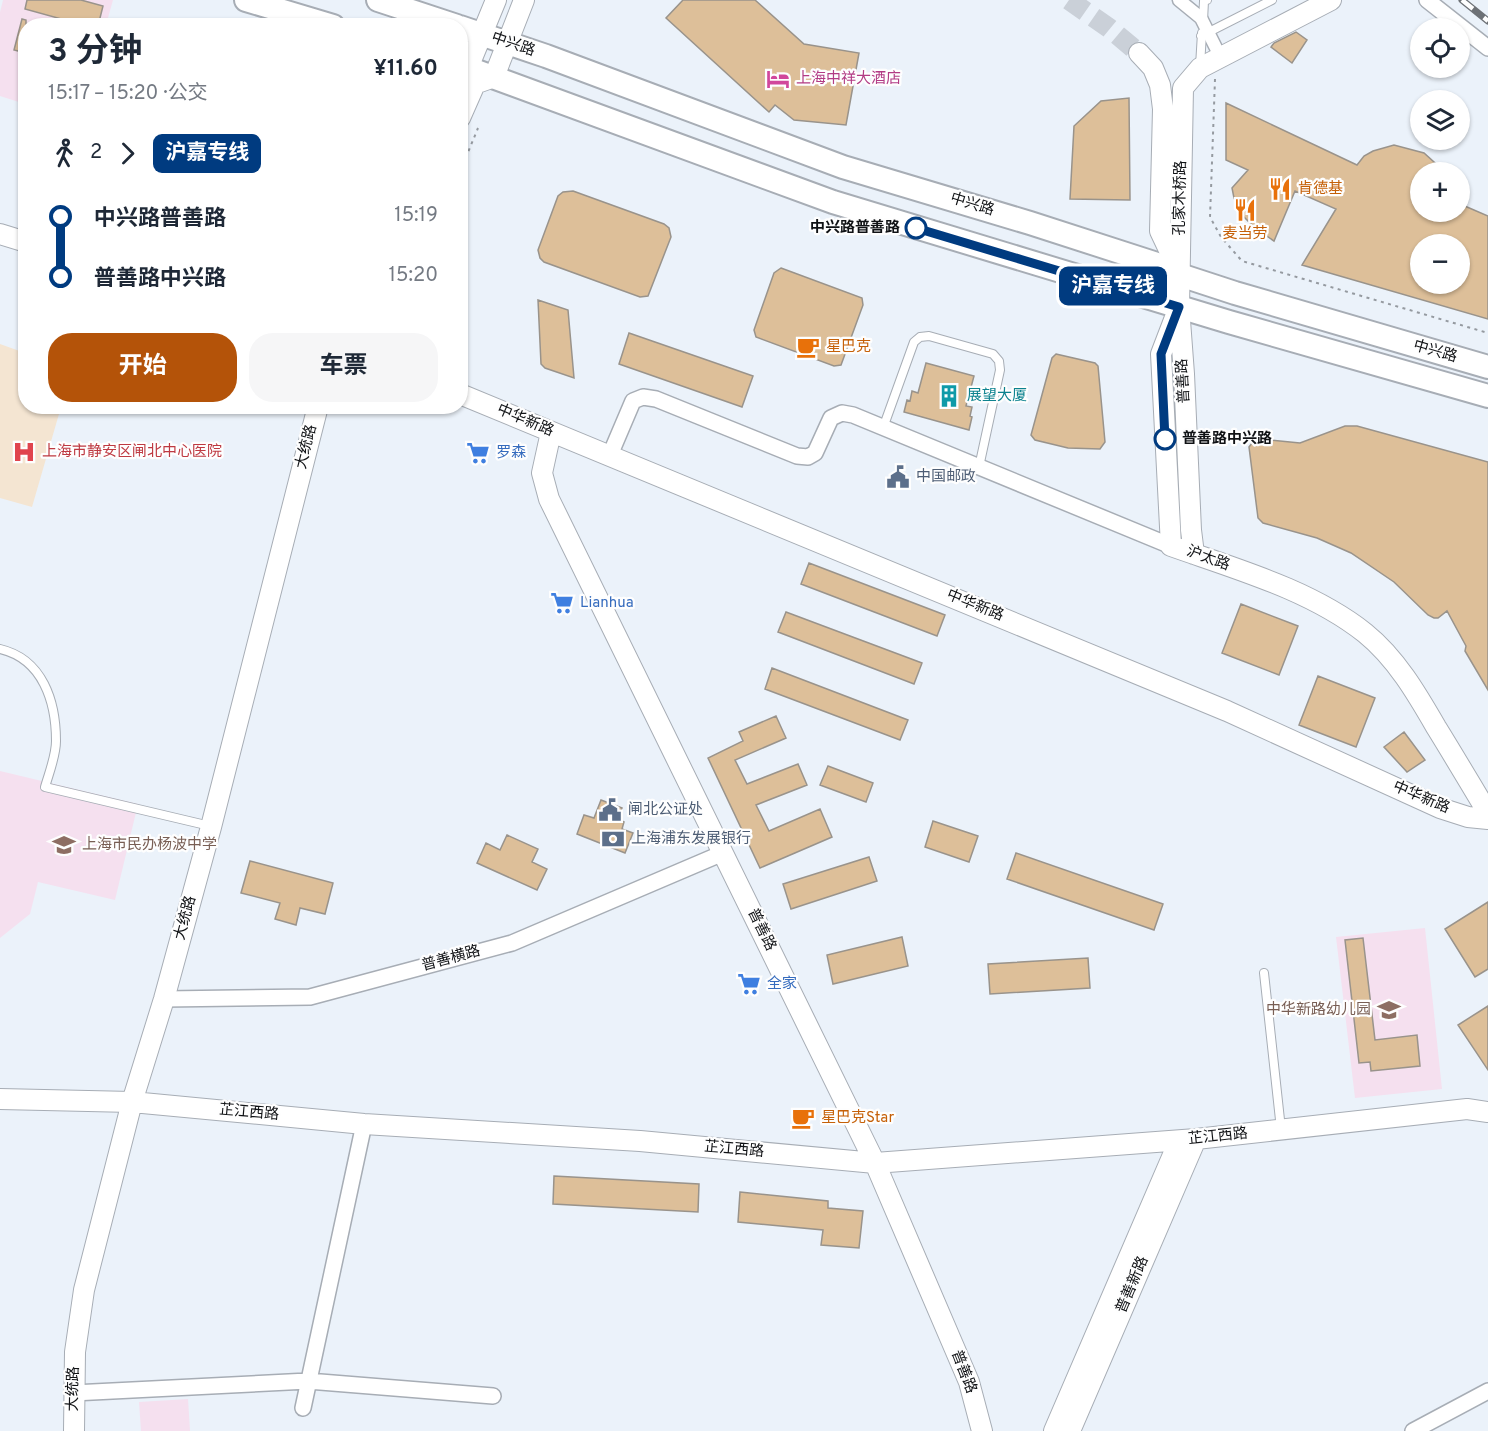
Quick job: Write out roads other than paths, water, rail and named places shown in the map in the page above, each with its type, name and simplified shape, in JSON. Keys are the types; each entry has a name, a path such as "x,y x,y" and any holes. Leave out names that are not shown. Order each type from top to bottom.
{"main road":[{"path":"246,0 306,18"},
{"name":"中兴路","path":"378,0 434,18"},
{"name":"中兴路","path":"468,29 843,167 1158,264 1235,294 1488,367"},
{"name":"中兴路","path":"474,74 833,202 1179,307 1488,396"}],"street":[{"path":"468,93 482,34 496,0"},
{"path":"474,74 508,43 524,0"},
{"path":"1179,0 1204,30 1221,58"},
{"path":"1200,69 1331,0"},
{"path":"1427,0 1488,48"},
{"path":"1139,53 1153,68 1160,85 1163,109 1160,231 1180,274"},
{"name":"孔家木桥路","path":"1179,307 1184,88 1200,69"},
{"path":"0,234 18,240"},
{"name":"普善路","path":"1171,546 1161,354 1179,307"},
{"name":"普善路","path":"1179,307 1194,554"},
{"name":"中华新路","path":"468,397 1227,711 1440,808 1468,817 1488,819"},
{"name":"沪太路","path":"610,455 633,401 643,397 656,399 797,456 808,457 815,453 831,418 842,413 853,415 1171,546 1301,594 1336,612 1367,635 1389,657 1414,690 1488,813"},
{"name":"大统路","path":"72,1430 75,1352 82,1300 132,1102 164,999 211,827 316,414"},
{"name":"普善路","path":"551,432 543,473 549,498 875,1163 969,1382 982,1431"},
{"name":"普善横路","path":"164,999 310,997 512,943 723,853"},
{"name":"芷江西路","path":"0,1099 132,1102 364,1124 640,1141 875,1163 1281,1131 1467,1109 1488,1102"},
{"name":"芷江西路","path":"1467,1109 1488,1112"},
{"path":"303,1408 364,1124"},
{"name":"普善新路","path":"1054,1431 1188,1140"},
{"name":"普善新路","path":"1070,1431 1188,1140"},
{"path":"73,1393 308,1382 493,1396"},
{"path":"1413,1431 1488,1391"}],"lane":[{"path":"1200,69 1204,1 1207,0"},
{"path":"1204,30 1272,0"},
{"path":"883,428 914,342 920,337 929,336 993,354 999,362 1000,370 979,467"},
{"path":"0,649 9,651 38,671 53,706 56,743 45,787 211,827"},
{"path":"1264,973 1281,1131"}],"tunnel":[{"path":"1069,0 1109,28 1139,53"}],"railway":[{"path":"1462,0 1488,21"}],"place":[{"name":"上海中祥大酒店","path":"778,79"},
{"name":"肯德基","path":"1280,189"},
{"name":"麦当劳","path":"1245,210"},
{"name":"中兴路普善路","path":"916,228"},
{"name":"星巴克","path":"808,347"},
{"name":"展望大厦","path":"949,396"},
{"name":"普善路中兴路","path":"1165,439"},
{"name":"上海市静安区闸北中心医院","path":"24,452"},
{"name":"罗森","path":"478,453"},
{"name":"中国邮政","path":"898,477"},
{"name":"Lianhua","path":"562,603"},
{"name":"闸北公证处","path":"610,810"},
{"name":"上海浦东发展银行","path":"613,839"},
{"name":"上海市民办杨波中学","path":"64,845"},
{"name":"全家","path":"749,984"},
{"name":"中华新路幼儿园","path":"1389,1010"},
{"name":"星巴克Star","path":"803,1118"}]}
